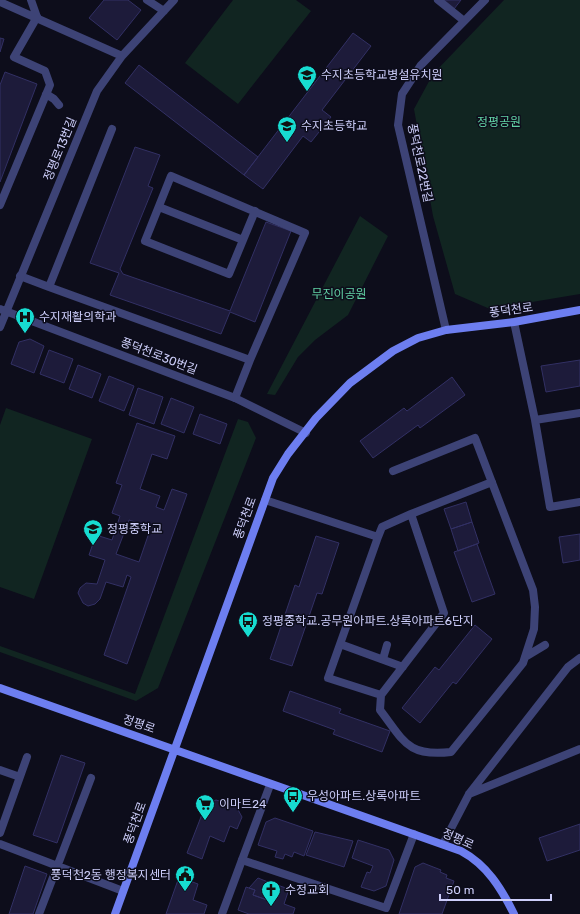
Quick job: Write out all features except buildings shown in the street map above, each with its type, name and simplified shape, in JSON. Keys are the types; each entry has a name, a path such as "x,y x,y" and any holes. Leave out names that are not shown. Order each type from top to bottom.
{"main road":[{"name":"풍덕천로","path":"115,914 273,478 288,454 306,433 316,418 350,383 393,351 418,338 446,330 514,322 580,310"},
{"name":"정평로","path":"0,688 443,844 470,856 489,873 497,883 514,914"}],"street":[{"path":"0,205 50,86 45,71 14,57 37,17 31,0"},
{"path":"147,0 164,11"},
{"name":"정평로13번길","path":"0,327 3,310 20,276 96,91 122,56 174,0"},
{"path":"438,0 463,20"},
{"name":"풍덕천로22번길","path":"446,330 398,125 402,94 420,65 463,20 485,0"},
{"path":"0,2 37,17 122,56"},
{"path":"46,94 54,98 59,105"},
{"path":"49,287 112,130"},
{"path":"234,398 305,233 255,211 172,176 145,241 229,274 255,211"},
{"path":"159,207 243,240"},
{"path":"20,276 250,360"},
{"name":"풍덕천로30번길","path":"3,310 234,398 306,433"},
{"path":"514,322 535,420 550,507 580,502"},
{"path":"535,420 580,413"},
{"path":"393,471 475,438 533,590 535,607 534,629 523,663 451,752 425,753 413,749 405,742 380,710 381,695 444,613 411,514"},
{"path":"381,695 328,678 382,528 411,514 492,482"},
{"path":"265,500 378,537"},
{"path":"340,644 403,667"},
{"path":"525,657 545,645"},
{"path":"383,659 387,646"},
{"path":"443,844 469,794 568,667 580,658"},
{"path":"469,794 580,749"},
{"path":"0,833 27,757"},
{"path":"0,770 20,777"},
{"path":"39,914 91,778"},
{"path":"222,914 270,784"},
{"path":"242,860 386,908 414,834"},
{"path":"0,844 123,891"}],"green space":[{"path":"233,0 296,0 311,11 238,104 185,63"},
{"name":"정평공원","path":"504,0 580,0 580,294 490,309 455,294 433,216 414,109 433,74"},
{"name":"무진이공원","path":"360,216 388,236 348,315 315,340 298,357 275,395 267,394"},
{"path":"6,408 92,439 34,599 0,587 0,425"},
{"path":"238,419 248,422 256,438 158,688 136,701 0,652 0,646 135,694"}],"place":[{"name":"수지초등학교병설유치원","path":"307,92"},
{"name":"수지초등학교","path":"287,143"},
{"name":"수지재활의학과","path":"25,334"},
{"name":"정평중학교","path":"93,546"},
{"name":"정평중학교.공무원아파트.상록아파트6단지","path":"248,638"},
{"name":"우성아파트.상록아파트","path":"293,813"},
{"name":"이마트24","path":"205,821"},
{"name":"풍덕천2동 행정복지센터","path":"185,892"},
{"name":"수정교회","path":"271,907"}]}
